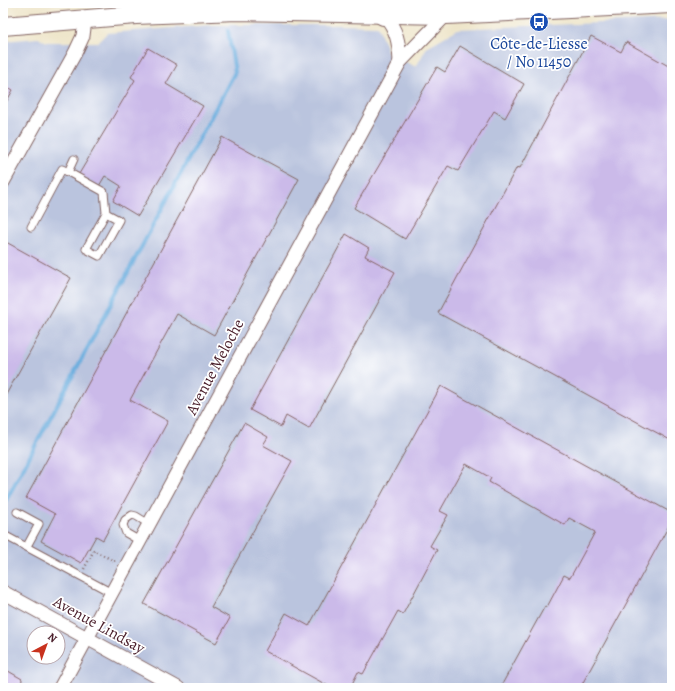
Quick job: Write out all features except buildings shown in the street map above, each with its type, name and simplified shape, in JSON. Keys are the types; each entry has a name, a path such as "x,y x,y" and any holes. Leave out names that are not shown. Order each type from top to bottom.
{"highway":[{"path":"384,14 418,3"}],"main road":[{"path":"3,26 136,15 237,11 446,15 672,4"}],"street":[{"path":"384,14 395,30 400,44 400,62"},
{"name":"Avenue Meloche","path":"60,688 400,62 446,15"},
{"path":"3,182 75,53 83,36 85,20"},
{"name":"Avenue Lindsay","path":"3,592 178,688"}],"lane":[{"path":"68,172 74,159"},
{"path":"31,227 62,169 104,192 106,213 86,250 99,256 119,220 106,213"},
{"path":"17,512 38,524 27,546"},
{"path":"140,541 126,533 123,525 125,520 132,516 136,516 149,524"},
{"path":"4,534 112,593"}],"path":[{"path":"90,548 114,561"},
{"path":"85,568 94,550"}],"shaded area":[{"path":"672,20 672,688 3,688 3,41 38,38 47,42 98,42 107,33 213,25 340,25 378,26 388,53 416,67 427,47 458,29"}],"waterway":[{"path":"3,506 235,72 228,31"}],"place":[{"name":"Côte-de-Liesse / No 11450","path":"539,22"}]}
